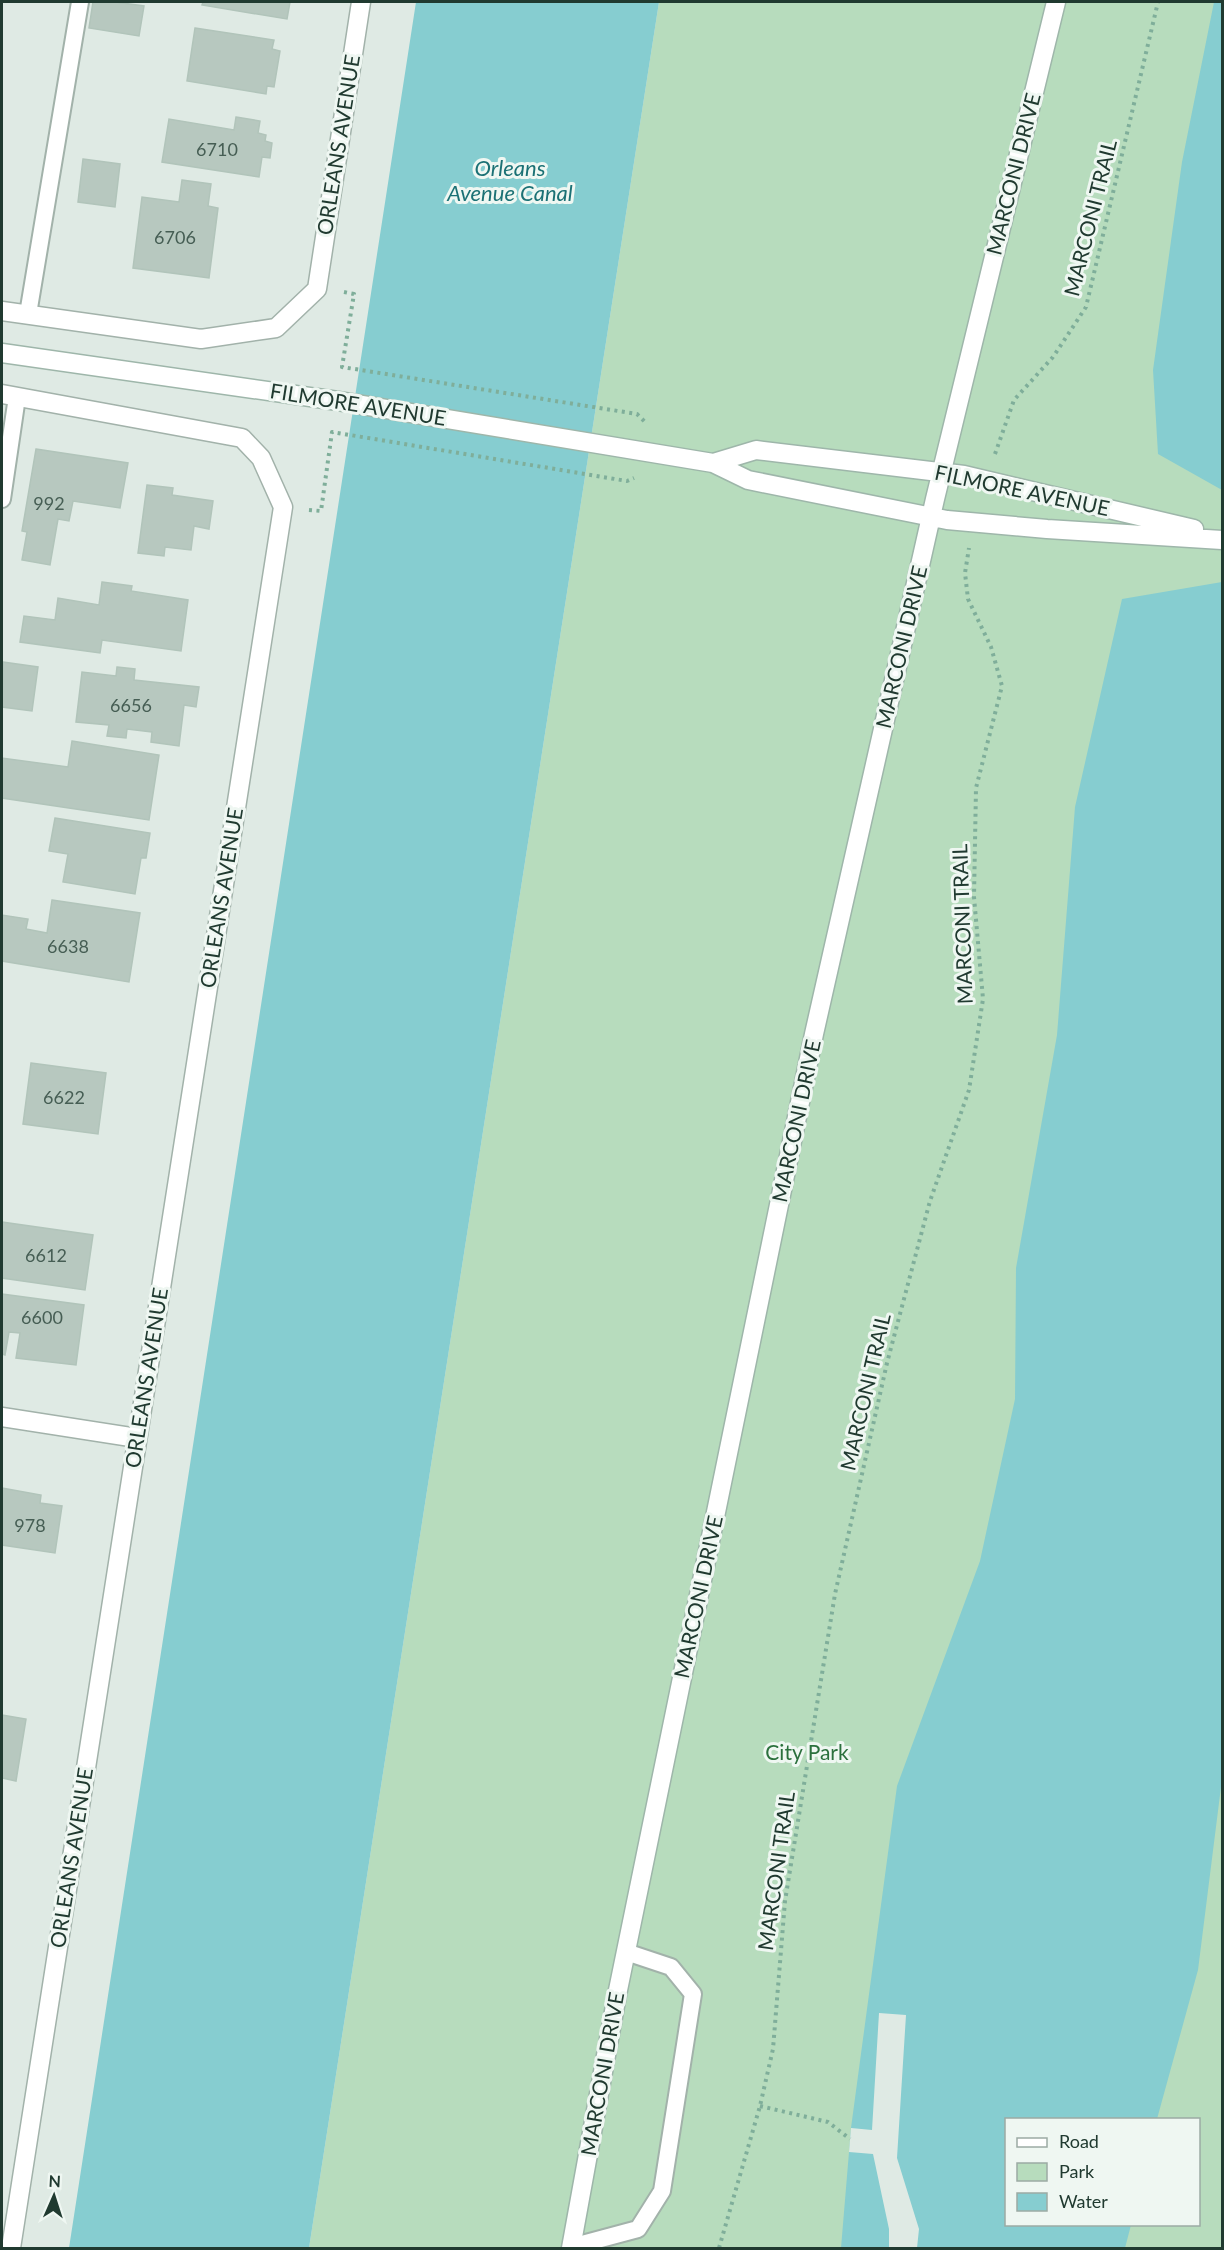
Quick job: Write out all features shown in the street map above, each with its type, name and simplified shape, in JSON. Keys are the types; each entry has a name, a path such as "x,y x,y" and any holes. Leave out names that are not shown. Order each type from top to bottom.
{"street":[{"name":"ORLEANS AVENUE","path":"28,314 201,339 276,328 317,289 361,2"},
{"name":"MARCONI DRIVE","path":"571,2248 626,1952 814,1034 941,472 1056,2"},
{"path":"2,310 28,314"},
{"name":"FILMORE AVENUE","path":"2,352 338,401 630,448 713,463 748,480 931,517 1047,529 1222,538"},
{"name":"ORLEANS AVENUE","path":"9,395 242,438 261,458 283,507 11,2248"},
{"name":"FILMORE AVENUE","path":"713,463 756,450 964,475 1222,538"},
{"path":"2,1417 137,1438"}],"lane":[{"path":"28,314 80,2"},
{"path":"2,499 9,395"},
{"path":"571,2248 638,2229 662,2191 693,1994 671,1967 626,1952"}],"path":[{"name":"MARCONI TRAIL","path":"996,453 1014,400 1053,357 1086,307 1158,2"},
{"path":"354,294 342,367 637,414"},
{"path":"321,511 333,432 627,481"},
{"name":"MARCONI TRAIL","path":"719,2248 760,2106 773,2049 785,1902 835,1594 887,1363 930,1201 969,1090 982,999 974,897 976,788 1002,686 991,647 968,598 965,573 969,550"},
{"path":"760,2106 828,2122 850,2139"}],"green space":[{"name":"City Park","path":"659,2 1222,2 1222,2248 309,2248"}],"water":[{"name":"Orleans Avenue Canal","path":"416,2 659,2 309,2248 69,2248"},
{"path":"1214,2 1222,2 1222,490 1158,454 1153,370 1182,162"},
{"path":"1222,582 1222,1779 1198,1970 1157,2118 1005,2118 1005,2226 1131,2226 1125,2248 841,2248 851,2128 897,1786 980,1561 1015,1399 1016,1268 1057,1035 1075,807 1122,599"}],"pier":[{"path":"879,2013 906,2015 897,2158 919,2229 917,2248 889,2248 889,2229 873,2154 849,2152 851,2128 872,2130"}],"building":[{"path":"93,2 144,6 139,36 89,28"},
{"path":"203,2 290,2 287,19 202,5"},
{"path":"195,28 274,40 272,49 280,51 274,87 267,86 266,94 187,81"},
{"path":"236,117 260,121 258,133 266,135 265,141 272,143 270,158 262,157 259,177 162,162 169,119 234,130"},
{"path":"83,159 120,164 115,207 78,202"},
{"path":"182,180 211,184 208,206 218,208 209,278 133,268 142,197 179,202"},
{"path":"36,449 128,463 120,508 73,501 69,521 58,519 50,565 22,560 27,532 22,531"},
{"path":"147,485 173,488 172,495 213,501 209,529 194,526 191,550 165,547 164,556 138,553"},
{"path":"102,582 132,586 131,591 188,600 181,651 102,640 100,653 20,642 24,616 55,620 58,598 99,605"},
{"path":"3,662 38,667 32,711 2,707"},
{"path":"117,667 135,669 134,680 199,687 196,707 184,705 179,746 151,742 152,732 127,729 126,738 107,736 109,725 76,722 82,672 116,676"},
{"path":"72,741 159,755 149,820 2,798 2,758 68,767"},
{"path":"55,818 150,833 146,858 141,858 135,894 63,882 68,854 49,851"},
{"path":"52,900 140,913 129,982 2,961 2,915 28,919 26,929 47,933"},
{"path":"31,1063 106,1073 98,1134 23,1124"},
{"path":"2,1222 93,1235 85,1290 2,1278"},
{"path":"2,1294 84,1305 76,1365 16,1358 20,1333 9,1332 5,1355 2,1354"},
{"path":"2,1488 41,1495 40,1503 62,1506 55,1553 2,1545"},
{"path":"2,1715 26,1719 16,1781 2,1778"}]}
